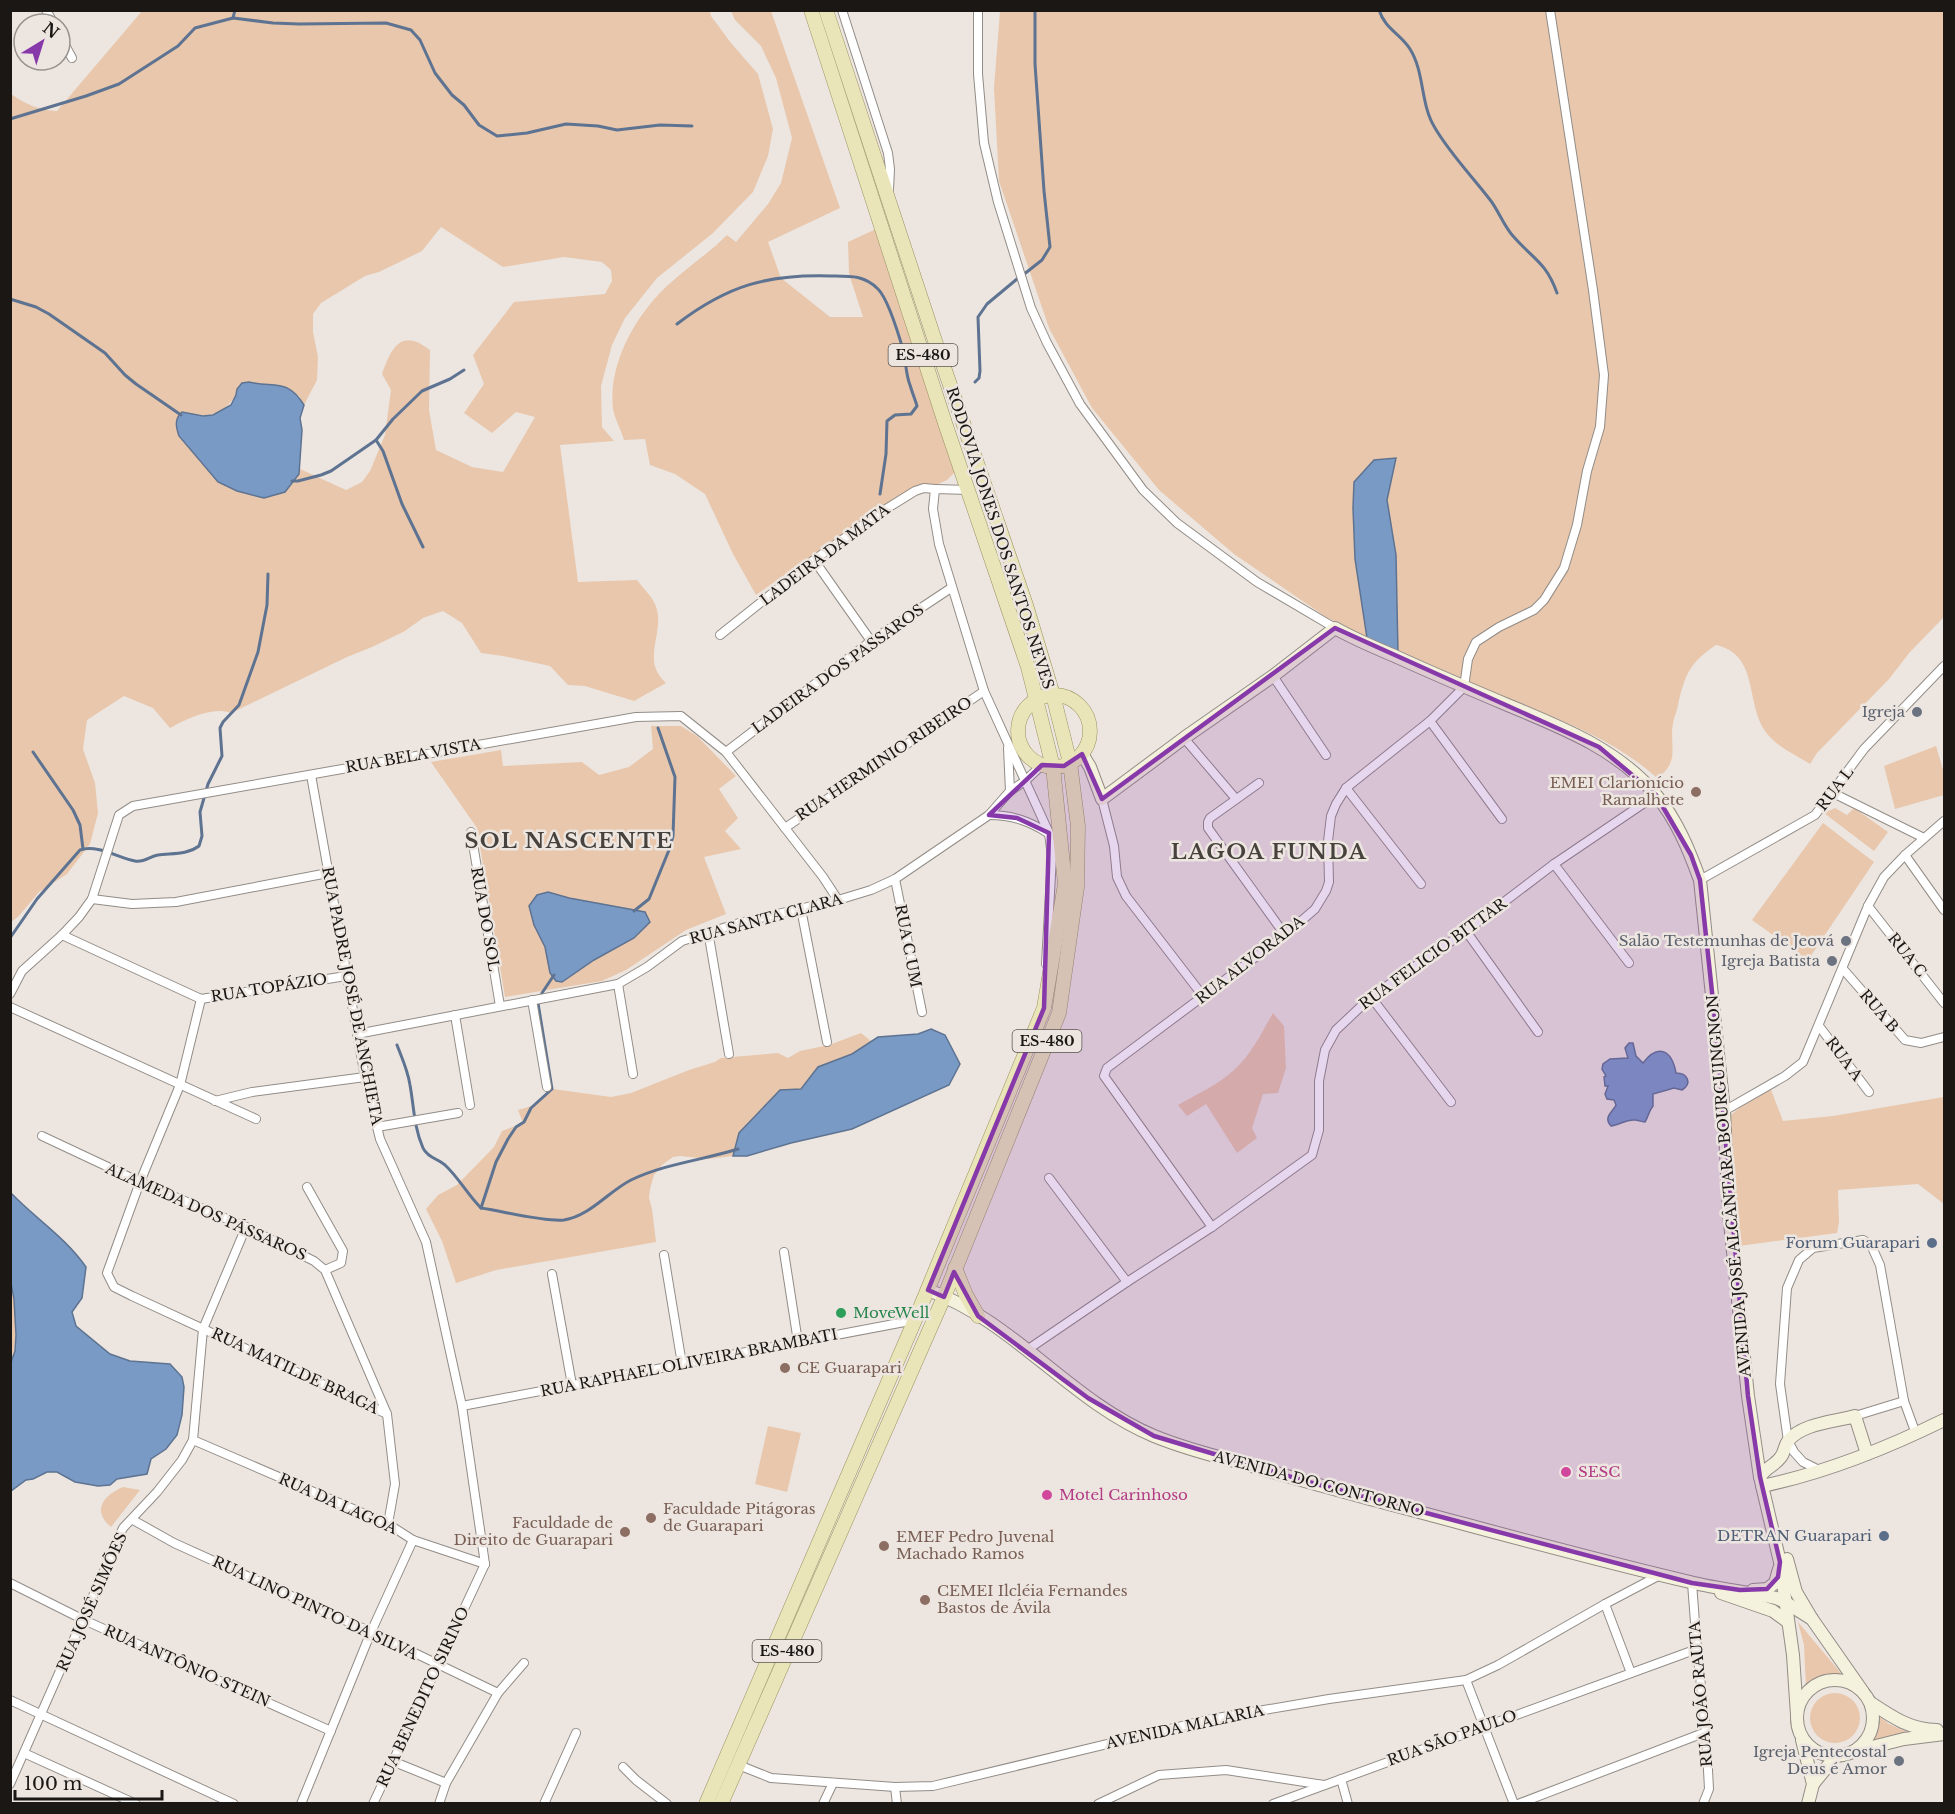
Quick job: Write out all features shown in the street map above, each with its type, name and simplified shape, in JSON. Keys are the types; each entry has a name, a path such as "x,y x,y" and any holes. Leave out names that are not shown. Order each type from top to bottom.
{"main road":[{"name":"RODOVIA JONES DOS SANTOS NEVES","path":"806,1591 1044,1008 1065,884 1037,699 1028,667 811,10"},
{"name":"RODOVIA JONES DOS SANTOS NEVES","path":"706,1803 731,1762 806,1591 941,1302 1059,1013 1077,887 1078,826 1070,764 1053,695 1026,605 888,201 826,10"},
{"path":"1053,695 1064,696 1080,706 1087,716 1090,736 1082,754 1070,764 1048,766 1026,754 1013,740 1020,717 1026,708 1037,699 1053,695"},
{"path":"955,1268 978,1316"},
{"name":"RODOVIA JONES DOS SANTOS NEVES","path":"720,1803 731,1762"}],"street":[{"path":"842,10 888,153 890,169 888,201"},
{"name":"AVENIDA JOSÉ ALCÂNTARA BOURGUINGNON","path":"978,10 978,74 984,143 998,202 1031,308 1080,404 1143,490 1177,523 1257,582 1335,628 1464,687 1570,731 1599,747 1627,767 1656,795 1678,828 1700,880 1724,1111 1729,1213 1748,1396 1756,1450 1793,1585 1812,1619 1863,1692"},
{"path":"1464,687 1468,659 1476,642 1498,627 1534,610 1544,600 1564,568 1577,525 1587,471 1600,427 1603,401 1602,364 1593,290 1550,10"},
{"name":"LADEIRA DA MATA","path":"720,635 814,560 901,500 924,488 969,490"},
{"path":"935,489 933,516 939,544 984,691 1013,740 1025,781 1049,833 1052,857 1044,1008"},
{"path":"814,560 871,641"},
{"name":"LADEIRA DOS PASSAROS","path":"726,752 871,641 951,588"},
{"path":"1101,799 1273,676 1335,628"},
{"name":"RUA L","path":"1700,880 1815,815 1864,749 1944,666"},
{"path":"1273,676 1326,755"},
{"name":"RUA ALVORADA","path":"1212,1227 1104,1076 1107,1068 1285,935 1315,909 1329,882 1329,828 1336,804 1346,788 1430,721 1464,687"},
{"name":"RUA HERMINIO RIBEIRO","path":"785,828 984,691"},
{"name":"RUA BELA VISTA","path":"10,994 22,971 62,935 92,899 119,816 133,806 636,717 681,716 726,752 823,877 838,900"},
{"path":"1430,721 1502,819"},
{"path":"1184,738 1236,799"},
{"path":"1010,791 1013,740"},
{"path":"1082,754 1090,767 1101,799 1114,846 1117,877 1126,896 1203,996"},
{"name":"RUA SANTA CLARA","path":"357,1034 618,984 647,967 682,941 708,931 871,890 895,879 989,815 1010,791 1048,766"},
{"name":"RUA PADRE JOSÉ DE ANCHIETA","path":"310,775 365,1077 377,1127 380,1139 426,1242 462,1406 485,1564"},
{"path":"1259,783 1210,818 1208,828 1285,935"},
{"path":"1346,788 1421,884"},
{"path":"1833,793 1924,838"},
{"name":"RUA FELICIO BITTAR","path":"1027,1350 1126,1282 1212,1227 1312,1155 1319,1130 1319,1081 1325,1050 1336,1030 1371,997 1466,931 1554,864 1656,795"},
{"path":"989,815 1031,822 1049,833"},
{"path":"1724,1111 1799,1066 1819,1026 1868,906 1884,877 1944,821"},
{"name":"RUA DO SOL","path":"471,832 500,1006"},
{"path":"1905,855 1944,910"},
{"path":"1554,864 1629,963"},
{"path":"92,899 132,904 176,902 328,873"},
{"name":"RUA C UM","path":"895,879 922,1012"},
{"name":"RUA C","path":"1868,906 1944,1003"},
{"path":"801,909 827,1042"},
{"path":"708,931 729,1054"},
{"path":"1466,931 1538,1032"},
{"name":"RUA TOPÁZIO","path":"62,935 201,999 346,976"},
{"name":"RUA B","path":"1843,969 1900,1035 1909,1042 1921,1043 1944,1037"},
{"path":"618,984 633,1074"},
{"path":"1371,997 1451,1101"},
{"name":"RUA MATILDE BRAGA","path":"201,999 180,1084 140,1182 107,1273 114,1287 387,1414"},
{"path":"532,1000 547,1087"},
{"path":"10,1007 256,1119"},
{"path":"456,1015 470,1105"},
{"name":"RUA A","path":"1819,1026 1869,1092"},
{"path":"215,1101 252,1092 365,1077"},
{"path":"377,1127 458,1113"},
{"name":"ALAMEDA DOS PÁSSAROS","path":"42,1136 140,1182 246,1227 314,1261 325,1270"},
{"path":"1049,1178 1126,1282"},
{"path":"307,1187 343,1251 341,1263 325,1270 387,1414 395,1484 388,1524"},
{"name":"RUA JOSÉ SIMÕES","path":"10,1784 123,1528 133,1520 182,1460 193,1440 203,1329 246,1227"},
{"path":"1819,1470 1803,1462 1788,1441 1780,1384 1787,1288 1798,1260 1813,1248 1863,1240 1873,1248 1880,1265 1885,1288 1904,1401 1916,1434"},
{"path":"784,1252 798,1342"},
{"path":"664,1255 682,1364"},
{"path":"552,1274 572,1385"},
{"name":"AVENIDA DO CONTORNO","path":"928,1290 941,1302 978,1316 1027,1350 1088,1398 1154,1436 1301,1480 1692,1583 1773,1611 1788,1622"},
{"name":"AVENIDA DO CONTORNO","path":"922,1304 941,1302"},
{"name":"RUA RAPHAEL OLIVEIRA BRAMBATI","path":"462,1406 915,1320"},
{"path":"1764,1480 1783,1454 1788,1441 1801,1431 1904,1401"},
{"path":"1855,1416 1867,1454"},
{"path":"1764,1480 1819,1470 1867,1454 1944,1420"},
{"name":"RUA DA LAGOA","path":"193,1440 388,1524 413,1539 485,1564"},
{"name":"AVENIDA JOSÉ ALCÂNTARA BOURGUINGNON","path":"1764,1480 1780,1562 1793,1654 1797,1720 1813,1784"},
{"name":"RUA LINO PINTO DA SILVA","path":"133,1520 174,1543 371,1632 498,1693"},
{"path":"302,1803 371,1632 413,1539"},
{"path":"1740,1590 1767,1589 1775,1583 1778,1577 1780,1562"},
{"name":"RUA BENEDITO SIRINO","path":"373,1803 485,1564"},
{"name":"AVENIDA MALARIA","path":"731,1762 771,1778 833,1784 933,1786 1211,1719 1329,1699 1466,1680 1498,1665 1660,1575"},
{"name":"RUA ANTÔNIO STEIN","path":"10,1583 84,1620 331,1731"},
{"name":"AVENIDA DO CONTORNO","path":"1692,1583 1740,1590 1785,1602 1812,1619"},
{"name":"RUA JOÃO RAUTA","path":"1692,1583 1709,1789 1703,1803"},
{"path":"1605,1604 1631,1673"},
{"name":"RUA SÃO PAULO","path":"1273,1803 1697,1649"},
{"path":"439,1803 446,1783 498,1693 524,1663"},
{"path":"1466,1680 1483,1727 1516,1803 1706,1732"},
{"path":"1855,1751 1865,1742 1874,1717 1863,1692 1857,1686 1844,1681 1835,1680 1814,1685 1800,1702 1797,1720 1810,1747 1822,1754 1836,1756 1904,1739 1944,1732"},
{"path":"10,1700 234,1803"},
{"path":"1870,1704 1904,1723 1944,1732"},
{"path":"544,1803 576,1733"},
{"path":"24,1753 136,1803"},
{"path":"1808,1803 1813,1784 1836,1756"},
{"path":"392,1761 446,1783"},
{"path":"623,1767 636,1780 667,1803"},
{"path":"1098,1803 1159,1775 1170,1774 1226,1770 1324,1785"},
{"path":"1341,1779 1348,1803"},
{"path":"823,1803 833,1784"},
{"path":"895,1787 897,1803"}],"highlighted area":[{"path":"1335,628 1599,747 1656,795 1691,855 1700,880 1716,1029 1748,1396 1760,1477 1780,1562 1778,1577 1767,1589 1740,1590 1692,1583 1301,1480 1154,1436 1088,1398 978,1316 954,1272 944,1297 928,1290 1044,1008 1049,833 1017,818 989,815 1042,765 1064,766 1082,754 1102,799"}],"shaded area":[{"path":"142,11 710,11 711,16 731,43 758,74 773,129 768,156 753,192 713,233 657,278 625,318 612,345 601,386 602,427 614,441 560,445 578,582 637,580 656,605 658,625 654,651 655,667 666,683 634,701 585,686 568,685 550,666 481,653 462,623 443,611 423,618 405,631 231,713 208,712 170,728 153,708 124,696 87,720 83,749 95,783 98,813 90,844 67,874 39,892 11,922 11,94 32,106 57,111","holes":["441,227 503,267 564,257 602,262 611,270 612,281 605,294 514,302 473,355 484,384 464,413 492,433 516,412 535,417 503,472 472,467 436,450 429,410 430,350 412,340 398,344 389,356 382,374 391,390 385,435 370,471 362,482 346,490 300,469 299,474 285,492 237,491 218,482 179,436 195,414 220,412 231,402 245,382 268,385 299,396 304,405 317,380 318,357 313,332 313,314 321,303 365,276 379,272 422,251"]},
{"path":"731,11 771,11 840,208 768,242 781,278 830,317 863,317 849,274 848,242 876,229 929,396 956,471 947,480 865,518 756,595 733,554 705,494 675,474 650,465 645,439 624,440 613,409 615,375 619,358 644,312 667,286 727,235 736,242 768,204 781,183 792,138 776,78 761,46 735,20"},
{"path":"1000,11 1944,11 1944,617 1910,652 1889,679 1817,753 1810,764 1780,746 1765,731 1759,719 1745,668 1730,650 1716,645 1694,664 1686,678 1673,723 1672,759 1669,766 1657,778 1629,756 1583,730 1398,653 1396,555 1387,500 1396,458 1354,482 1355,559 1367,638 1326,617 1234,554 1159,490 1092,408 1049,328 999,181 994,88"},
{"path":"651,726 681,726 697,736 736,776 719,789 738,818 725,831 741,849 704,857 726,914 686,930 626,970 602,981 505,997 477,828 431,762 501,750 503,766 582,762 599,775 629,767 653,749","holes":["548,892 645,912 594,960 562,982 550,973 545,947 534,925"]},
{"path":"1936,746 1944,773 1944,795 1895,809 1884,766"},
{"path":"1835,808 1847,815 1854,808 1888,832 1874,851 1824,813"},
{"path":"1823,823 1874,862 1808,960 1752,920"},
{"path":"1273,1013 1284,1026 1286,1068 1278,1093 1263,1094 1252,1128 1257,1138 1237,1153 1206,1104 1187,1116 1178,1105 1214,1085 1234,1070 1251,1050"},
{"path":"861,1033 871,1041 852,1054 818,1067 801,1089 780,1090 739,1133 733,1156 708,1159 680,1156 673,1157 662,1165 654,1175 649,1198 656,1242 496,1270 456,1283 442,1241 426,1209 438,1195 457,1185 494,1147 502,1131 523,1123 518,1110 535,1105 553,1089 611,1097 631,1093 721,1058 778,1053 788,1058 800,1051 829,1045"},
{"path":"1771,1090 1783,1121 1833,1116 1944,1097 1944,1204 1918,1184 1838,1190 1837,1233 1739,1246 1726,1119 1759,1092"},
{"path":"11,1278 16,1322 11,1365"},
{"path":"768,1426 801,1433 787,1492 755,1484"},
{"path":"123,1487 140,1490 111,1527 102,1515 102,1504 110,1494"},
{"path":"1798,1622 1845,1678 1834,1676 1824,1678 1806,1689 1804,1645"},
{"path":"1830,1693 1840,1693 1853,1700 1860,1713 1860,1723 1853,1736 1840,1743 1830,1743 1821,1739 1814,1732 1810,1723 1810,1713 1814,1704 1821,1697"},
{"path":"1876,1714 1889,1724 1914,1735 1870,1740 1874,1732"}],"water":[{"path":"242,383 286,387 304,405 300,418 302,430 299,474 285,492 264,498 237,491 218,482 179,436 177,426 178,417 182,412 203,416 213,415 231,405 237,389"},
{"path":"1396,458 1387,500 1396,555 1398,653 1367,638 1355,559 1353,508 1354,482 1374,460"},
{"path":"548,892 645,912 650,922 634,938 594,960 562,982 556,981 550,973 545,947 534,925 529,906 537,895"},
{"path":"931,1029 945,1035 960,1064 949,1085 852,1129 747,1156 733,1156 739,1133 780,1090 801,1089 818,1067 852,1054 878,1037 918,1034"},
{"path":"1629,1043 1633,1043 1636,1056 1643,1063 1659,1051 1668,1054 1676,1073 1686,1077 1688,1082 1682,1090 1674,1088 1653,1094 1653,1106 1645,1122 1632,1120 1611,1126 1608,1118 1616,1105 1614,1100 1607,1099 1605,1094 1608,1086 1605,1086 1604,1077 1606,1076 1602,1069 1603,1064 1610,1059 1628,1058 1625,1048"},
{"path":"11,1193 60,1237 86,1267 82,1298 72,1312 76,1326 110,1354 130,1361 170,1364 182,1377 184,1387 182,1415 177,1435 166,1449 151,1459 147,1474 117,1479 110,1485 98,1486 75,1482 57,1472 47,1472 26,1480 11,1491 10,1365 15,1351 16,1335 10,1278"}],"waterway":[{"path":"233,18 235,10"},
{"path":"1023,275 1042,260 1050,247 1035,64 1035,10"},
{"path":"1379,10 1385,22 1406,44 1415,58 1430,119 1441,138 1491,201 1510,232 1544,267 1557,293"},
{"path":"10,119 119,84 178,46 195,28 233,18 299,24 386,23 411,30 420,40 435,73 452,95 464,105 479,125 497,136 527,133 566,124 617,130 660,125 692,126"},
{"path":"677,324 732,291 768,280 788,277 844,276 856,277 873,284 882,294 893,319 917,406 911,414 895,415 887,421 886,454 880,494"},
{"path":"975,382 979,378 980,371 978,317 987,304 1017,279"},
{"path":"10,299 36,307 49,314 105,353 136,384 181,415"},
{"path":"292,481 331,471 376,440 393,419 422,391 464,370"},
{"path":"376,440 383,451 402,504 423,547"},
{"path":"10,938 37,899 80,850 101,850 138,861 158,855 184,852 199,846 202,836 200,812 208,784 222,756 220,728 239,705 258,652 267,605 268,574"},
{"path":"634,911 649,899 673,836 675,777 658,728"},
{"path":"33,752 73,810 80,825 83,849"},
{"path":"481,1208 496,1162 508,1139 516,1127 524,1122 531,1108 552,1089 538,1003 554,975"},
{"path":"397,1045 408,1075 416,1125 423,1148 427,1154 450,1170 481,1208 534,1218 556,1220 573,1218 631,1180 670,1166 738,1149"}],"place":[{"name":"Igreja","path":"1917,712"},
{"name":"EMEI Clarionício Ramalhete","path":"1696,792"},
{"name":"Salão Testemunhas de Jeová","path":"1846,941"},
{"name":"Igreja Batista","path":"1832,961"},
{"name":"Forum Guarapari","path":"1932,1243"},
{"name":"MoveWell","path":"841,1313"},
{"name":"CE Guarapari","path":"785,1368"},
{"name":"SESC","path":"1566,1472"},
{"name":"Motel Carinhoso","path":"1047,1495"},
{"name":"Faculdade Pitágoras de Guarapari","path":"651,1518"},
{"name":"Faculdade de Direito de Guarapari","path":"625,1532"},
{"name":"DETRAN Guarapari","path":"1884,1536"},
{"name":"EMEF Pedro Juvenal Machado Ramos","path":"884,1546"},
{"name":"CEMEI Ilcléia Fernandes Bastos de Ávila","path":"925,1600"},
{"name":"Igreja Pentecostal Deus é Amor","path":"1899,1761"}],"district":[{"name":"SOL NASCENTE","path":"569,841"},
{"name":"LAGOA FUNDA","path":"1269,852"}]}
